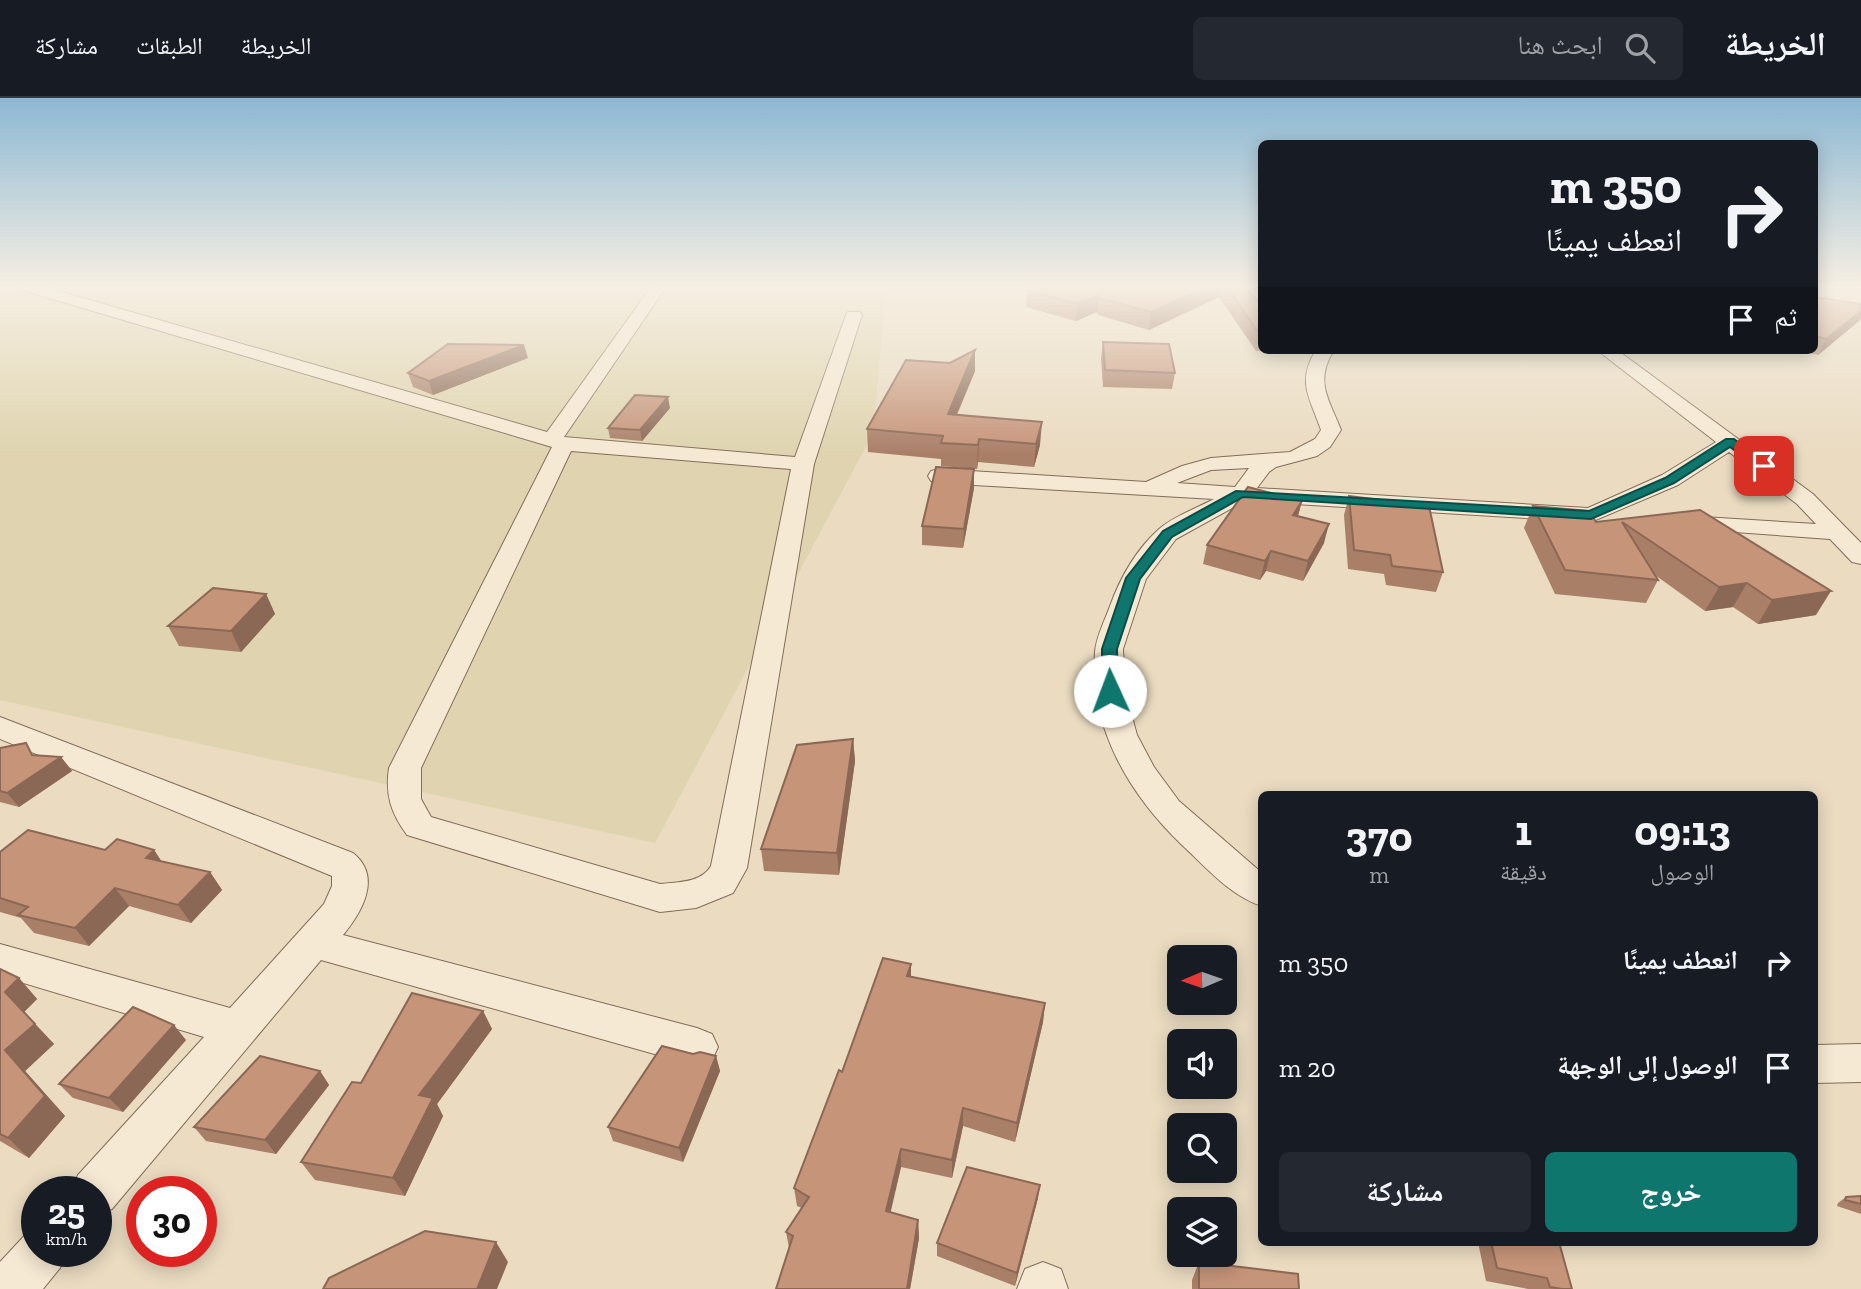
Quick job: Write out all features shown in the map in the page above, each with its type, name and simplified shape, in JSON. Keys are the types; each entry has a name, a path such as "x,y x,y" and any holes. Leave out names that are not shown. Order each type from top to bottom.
{"street":[{"path":"217,343 558,442 803,464"},
{"path":"623,343 558,442 405,768 401,793 407,812 419,826 660,898 696,894 720,883 729,868 803,464 845,343"},
{"path":"1149,488 1210,464 1272,460 1317,450 1327,440 1331,430 1312,379 1315,362 1322,354"},
{"path":"1611,354 1805,499 1861,557"},
{"path":"1591,515 1670,480 1730,442"},
{"path":"1258,889 1236,874 1167,810 1140,772 1121,735 1110,691 1109,649 1133,578 1167,534 1241,494 1261,467 1272,460"},
{"path":"939,476 1642,519"},
{"path":"1667,522 1837,532"},
{"path":"2,729 340,863 350,872 350,886 340,912 109,1176"},
{"path":"315,943 696,1047"},
{"path":"0,960 237,1028"},
{"path":"1818,1064 1861,1063"},
{"path":"10,1289 29,1267"}],"shaded area":[{"path":"0,343 881,343 873,433 655,843 0,700"}],"building":[{"path":"1103,343 1169,344 1175,373 1105,370"},
{"path":"448,344 524,345 429,381 408,373"},
{"path":"975,350 948,414 1042,422 1036,444 979,439 978,445 941,443 943,436 867,429 906,360 950,363"},
{"path":"635,395 668,397 640,430 608,428"},
{"path":"936,467 974,469 964,529 922,526"},
{"path":"1248,487 1302,501 1293,515 1329,524 1308,561 1271,551 1265,561 1207,545"},
{"path":"1349,496 1429,506 1443,572 1392,566 1390,555 1354,550"},
{"path":"1533,506 1589,511 1596,522 1700,510 1831,591 1772,600 1747,583 1719,587 1622,522 1658,580 1565,570"},
{"path":"213,588 266,594 231,631 168,626"},
{"path":"853,739 837,853 761,849 797,745"},
{"path":"26,743 32,755 61,757 7,793 0,791 0,748"},
{"path":"28,830 105,850 117,839 154,850 146,858 210,872 178,905 115,888 75,928 18,915 28,907 0,898 0,852"},
{"path":"883,958 911,964 907,976 1045,1003 1017,1123 963,1108 952,1160 901,1149 886,1211 918,1220 907,1289 776,1289 793,1236 786,1232 809,1197 794,1188 839,1070 842,1072"},
{"path":"0,969 19,978 5,992 35,1024 5,1050 45,1096 8,1138 0,1134"},
{"path":"412,993 483,1011 419,1095 433,1098 393,1178 301,1162 352,1082 361,1083"},
{"path":"133,1007 174,1025 109,1098 59,1084"},
{"path":"662,1046 693,1054 700,1052 716,1056 679,1148 608,1127"},
{"path":"260,1056 320,1071 265,1140 194,1127"},
{"path":"967,1167 1040,1185 1017,1273 937,1243"},
{"path":"1861,1196 1861,1204 1845,1200 1846,1197"},
{"path":"425,1231 496,1242 477,1289 323,1289 329,1278"},
{"path":"1492,1246 1560,1246 1572,1289 1550,1287 1547,1278 1497,1268"},
{"path":"1199,1267 1237,1267 1298,1274 1299,1289 1199,1289"}],"route":[{"path":"1110,691 1109,649 1133,578 1167,534 1241,494 1591,515 1670,480 1730,442 1764,466"}]}
